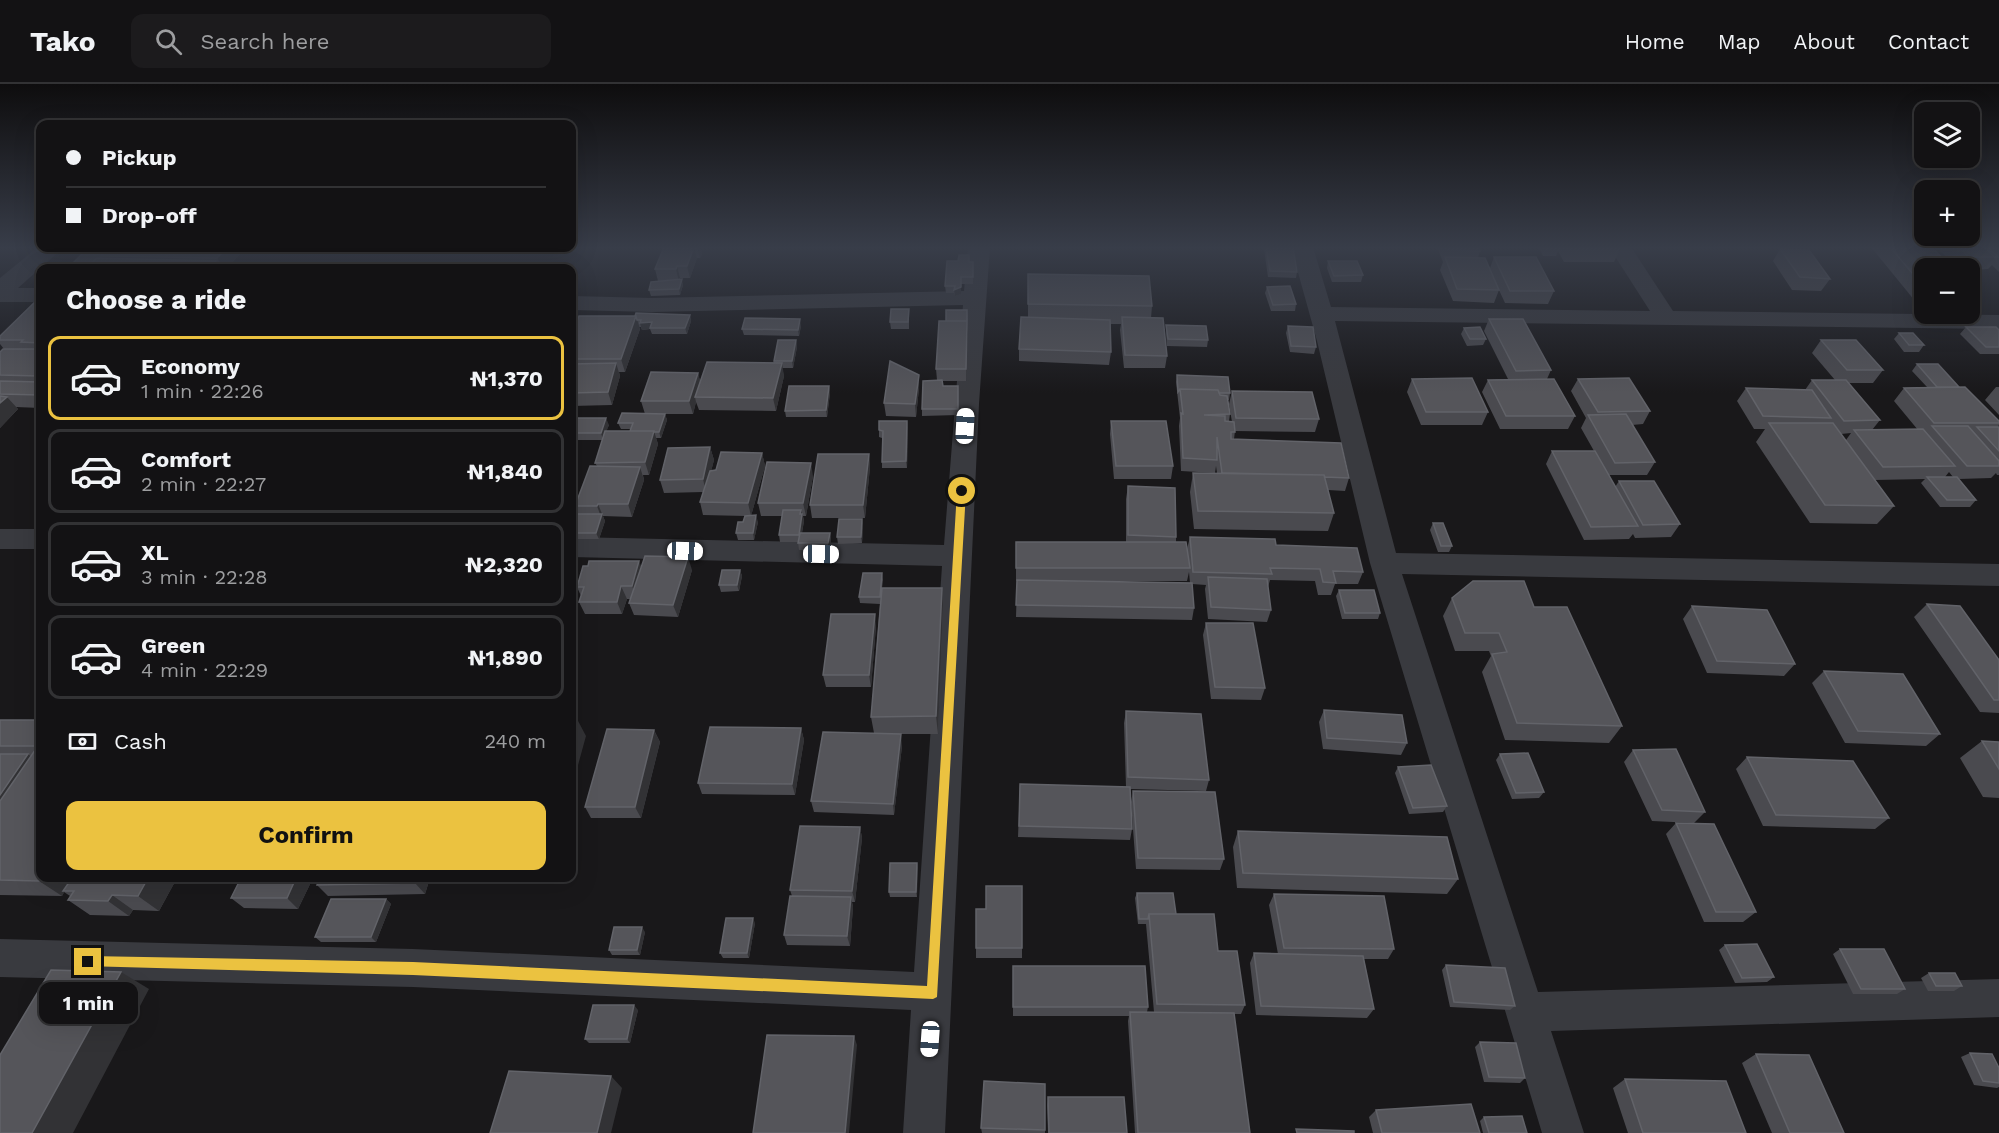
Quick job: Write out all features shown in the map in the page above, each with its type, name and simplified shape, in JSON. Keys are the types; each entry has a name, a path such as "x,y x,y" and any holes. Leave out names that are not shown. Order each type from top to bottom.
{"street":[{"path":"1316,296 1384,563 1563,1133"},
{"path":"1651,296 1665,318"},
{"path":"576,303 652,305 975,298 924,1133"},
{"path":"1321,314 1999,322"},
{"path":"0,539 36,539"},
{"path":"576,547 958,556"},
{"path":"1384,563 1999,575"},
{"path":"0,958 413,969 933,992"},
{"path":"1526,1012 1999,998"}],"building":[{"path":"1028,296 1151,296 1152,306 1028,304"},
{"path":"1270,296 1293,296 1296,304 1273,305"},
{"path":"36,301 36,343 0,340 0,336"},
{"path":"891,309 909,309 908,322 890,322"},
{"path":"946,310 967,310 967,321 946,321"},
{"path":"636,313 690,315 685,328 650,328 652,322 640,323 641,320 637,320 635,316"},
{"path":"579,316 636,316 621,359 576,359 576,323"},
{"path":"1021,317 1110,320 1111,352 1019,349"},
{"path":"1122,317 1163,318 1167,356 1125,355"},
{"path":"745,318 800,319 798,330 742,329"},
{"path":"1489,319 1523,319 1551,370 1516,371"},
{"path":"939,321 967,321 966,369 936,369"},
{"path":"1166,325 1206,326 1208,340 1168,339"},
{"path":"1288,326 1313,327 1316,347 1291,346"},
{"path":"1480,327 1486,339 1470,339 1464,328"},
{"path":"1966,327 1996,327 1999,330 1999,347 1986,347"},
{"path":"1899,333 1913,333 1924,345 1909,345"},
{"path":"778,340 796,340 792,361 774,361"},
{"path":"1821,340 1856,340 1883,370 1847,370"},
{"path":"3,349 36,349 36,376 0,375 0,352"},
{"path":"890,361 919,375 915,404 884,403"},
{"path":"707,362 782,363 773,398 695,397"},
{"path":"616,363 608,392 576,393 576,364"},
{"path":"1917,364 1938,364 1959,387 1937,387"},
{"path":"651,372 698,373 689,401 641,401"},
{"path":"1177,375 1228,377 1230,393 1219,393 1218,390 1180,389 1178,392"},
{"path":"1472,378 1488,412 1426,412 1412,379"},
{"path":"1629,378 1650,411 1598,412 1578,379"},
{"path":"1554,379 1575,416 1506,416 1488,380"},
{"path":"942,380 943,386 958,386 958,409 922,409 923,381"},
{"path":"1812,380 1846,380 1880,420 1844,421"},
{"path":"0,381 36,382 36,395 0,394"},
{"path":"789,386 829,386 826,410 785,411"},
{"path":"1965,387 1999,423 1934,423 1904,388"},
{"path":"1746,388 1812,390 1831,418 1763,416"},
{"path":"1180,389 1218,390 1220,395 1227,396 1230,414 1204,415 1225,416 1225,421 1234,422 1235,432 1231,432 1231,439 1341,443 1349,478 1325,477 1324,475 1222,473 1217,437 1217,460 1183,458 1181,413 1183,414"},
{"path":"1232,391 1312,392 1319,419 1236,418"},
{"path":"0,396 7,397 0,403"},
{"path":"622,413 665,414 659,432 654,432 630,431 633,423 618,423"},
{"path":"1626,414 1655,462 1615,463 1588,415"},
{"path":"576,418 606,418 601,433 576,433"},
{"path":"879,421 907,421 906,461 882,462 883,431 879,430"},
{"path":"1111,421 1166,421 1173,466 1116,466"},
{"path":"1769,423 1833,423 1894,506 1825,505"},
{"path":"1932,426 1968,426 1999,461 1999,466 1967,466"},
{"path":"1977,427 1999,427 1999,451"},
{"path":"1923,429 1955,466 1883,467 1854,430"},
{"path":"605,431 654,431 645,462 595,463"},
{"path":"710,447 703,479 660,480 668,448"},
{"path":"1552,451 1595,451 1638,526 1591,527"},
{"path":"721,452 762,453 748,503 700,502 710,471 716,470"},
{"path":"818,454 869,454 863,505 810,505"},
{"path":"767,462 811,463 803,503 758,503"},
{"path":"590,466 640,467 628,504 576,506"},
{"path":"1193,473 1324,475 1334,513 1198,511"},
{"path":"1927,477 1957,477 1976,500 1947,500"},
{"path":"1619,481 1654,481 1680,524 1643,525"},
{"path":"1128,486 1175,488 1176,537 1128,535"},
{"path":"783,510 801,510 799,535 779,535"},
{"path":"576,514 602,514 596,533 576,533"},
{"path":"756,515 753,533 736,533 738,522 743,522 745,516"},
{"path":"839,519 862,519 861,537 837,537"},
{"path":"1433,523 1443,523 1452,546 1441,546"},
{"path":"800,533 830,533 828,543 798,543"},
{"path":"1190,537 1275,539 1276,545 1357,548 1363,572 1333,571 1336,583 1323,582 1320,569 1270,568 1272,574 1193,572"},
{"path":"1016,542 1186,542 1190,568 1016,568"},
{"path":"645,556 688,557 673,605 629,603"},
{"path":"589,561 639,561 632,586 621,586 617,602 579,602 584,587 577,587 583,566 588,566"},
{"path":"722,570 740,570 737,585 719,585"},
{"path":"863,573 882,573 880,597 859,597"},
{"path":"1208,577 1267,579 1271,610 1211,607"},
{"path":"1017,580 1192,583 1194,608 1016,605"},
{"path":"1473,581 1524,581 1534,607 1567,607 1622,726 1517,723 1492,654 1507,652 1499,633 1465,633 1452,598"},
{"path":"882,588 942,588 936,716 871,717"},
{"path":"1339,590 1374,590 1380,613 1345,613"},
{"path":"1927,604 1960,606 1999,660 1999,700 1994,700"},
{"path":"1692,606 1767,610 1795,664 1717,661"},
{"path":"831,614 875,614 869,675 823,675"},
{"path":"1206,623 1253,623 1265,688 1215,687"},
{"path":"1824,671 1903,674 1940,734 1858,731"},
{"path":"1324,710 1402,715 1407,743 1327,738"},
{"path":"1126,711 1201,714 1209,780 1128,777"},
{"path":"0,720 36,720 35,746 0,746"},
{"path":"710,727 801,728 792,784 698,783"},
{"path":"607,729 654,730 635,807 585,807"},
{"path":"823,732 901,734 893,804 811,801"},
{"path":"1982,741 1999,742 1999,769"},
{"path":"36,749 36,881 0,880 0,801"},
{"path":"1676,749 1705,812 1662,810 1633,750"},
{"path":"1528,753 1544,792 1516,793 1500,754"},
{"path":"0,754 28,754 0,795"},
{"path":"1747,757 1853,761 1889,818 1776,815"},
{"path":"1431,765 1447,806 1413,808 1398,767"},
{"path":"1020,784 1130,787 1132,829 1019,826"},
{"path":"1133,791 1215,792 1224,859 1138,858"},
{"path":"1676,823 1714,824 1756,912 1716,912"},
{"path":"800,826 860,827 852,891 790,890"},
{"path":"1238,831 1447,837 1458,879 1243,873"},
{"path":"890,863 917,863 916,892 889,892"},
{"path":"69,882 146,882 138,896 112,895 108,901 68,900 74,891 63,891"},
{"path":"239,882 294,882 287,898 231,898"},
{"path":"318,882 415,882 415,883 317,885"},
{"path":"986,886 1022,886 1022,948 976,948 976,909 986,909"},
{"path":"1137,893 1173,893 1176,914 1149,914 1148,919 1139,919"},
{"path":"1274,894 1384,896 1394,949 1284,948"},
{"path":"790,896 851,897 847,936 784,935"},
{"path":"331,899 386,899 371,937 315,937"},
{"path":"1149,914 1214,914 1218,951 1237,951 1245,1005 1157,1004"},
{"path":"726,918 753,918 747,953 720,953"},
{"path":"614,927 642,927 637,950 609,950"},
{"path":"1757,944 1774,977 1742,978 1725,945"},
{"path":"1840,949 1884,949 1905,989 1861,989"},
{"path":"1254,953 1363,956 1374,1009 1261,1006"},
{"path":"1446,965 1505,968 1515,1006 1454,1002"},
{"path":"1013,966 1145,966 1148,1007 1013,1007"},
{"path":"51,970 121,972 32,1133 0,1133 0,1055"},
{"path":"1929,973 1955,973 1962,986 1936,986"},
{"path":"593,1005 634,1005 627,1039 585,1039"},
{"path":"1130,1012 1234,1013 1250,1133 1138,1133"},
{"path":"767,1035 854,1036 845,1133 753,1133"},
{"path":"1480,1042 1516,1043 1525,1078 1489,1077"},
{"path":"1970,1053 1992,1054 1999,1068 1999,1083 1983,1081"},
{"path":"1756,1054 1809,1055 1844,1133 1790,1133"},
{"path":"509,1071 611,1076 597,1133 490,1133"},
{"path":"1625,1079 1726,1081 1746,1133 1643,1133"},
{"path":"984,1081 1045,1084 1045,1130 981,1128"},
{"path":"1048,1097 1124,1097 1127,1133 1049,1133"},
{"path":"1471,1104 1480,1133 1382,1133 1376,1110"},
{"path":"1522,1116 1527,1133 1489,1133 1484,1117"},
{"path":"1296,1129 1354,1131 1354,1133 1297,1133"}],"route":[{"path":"88,962 413,969 933,992 962,491"}]}
